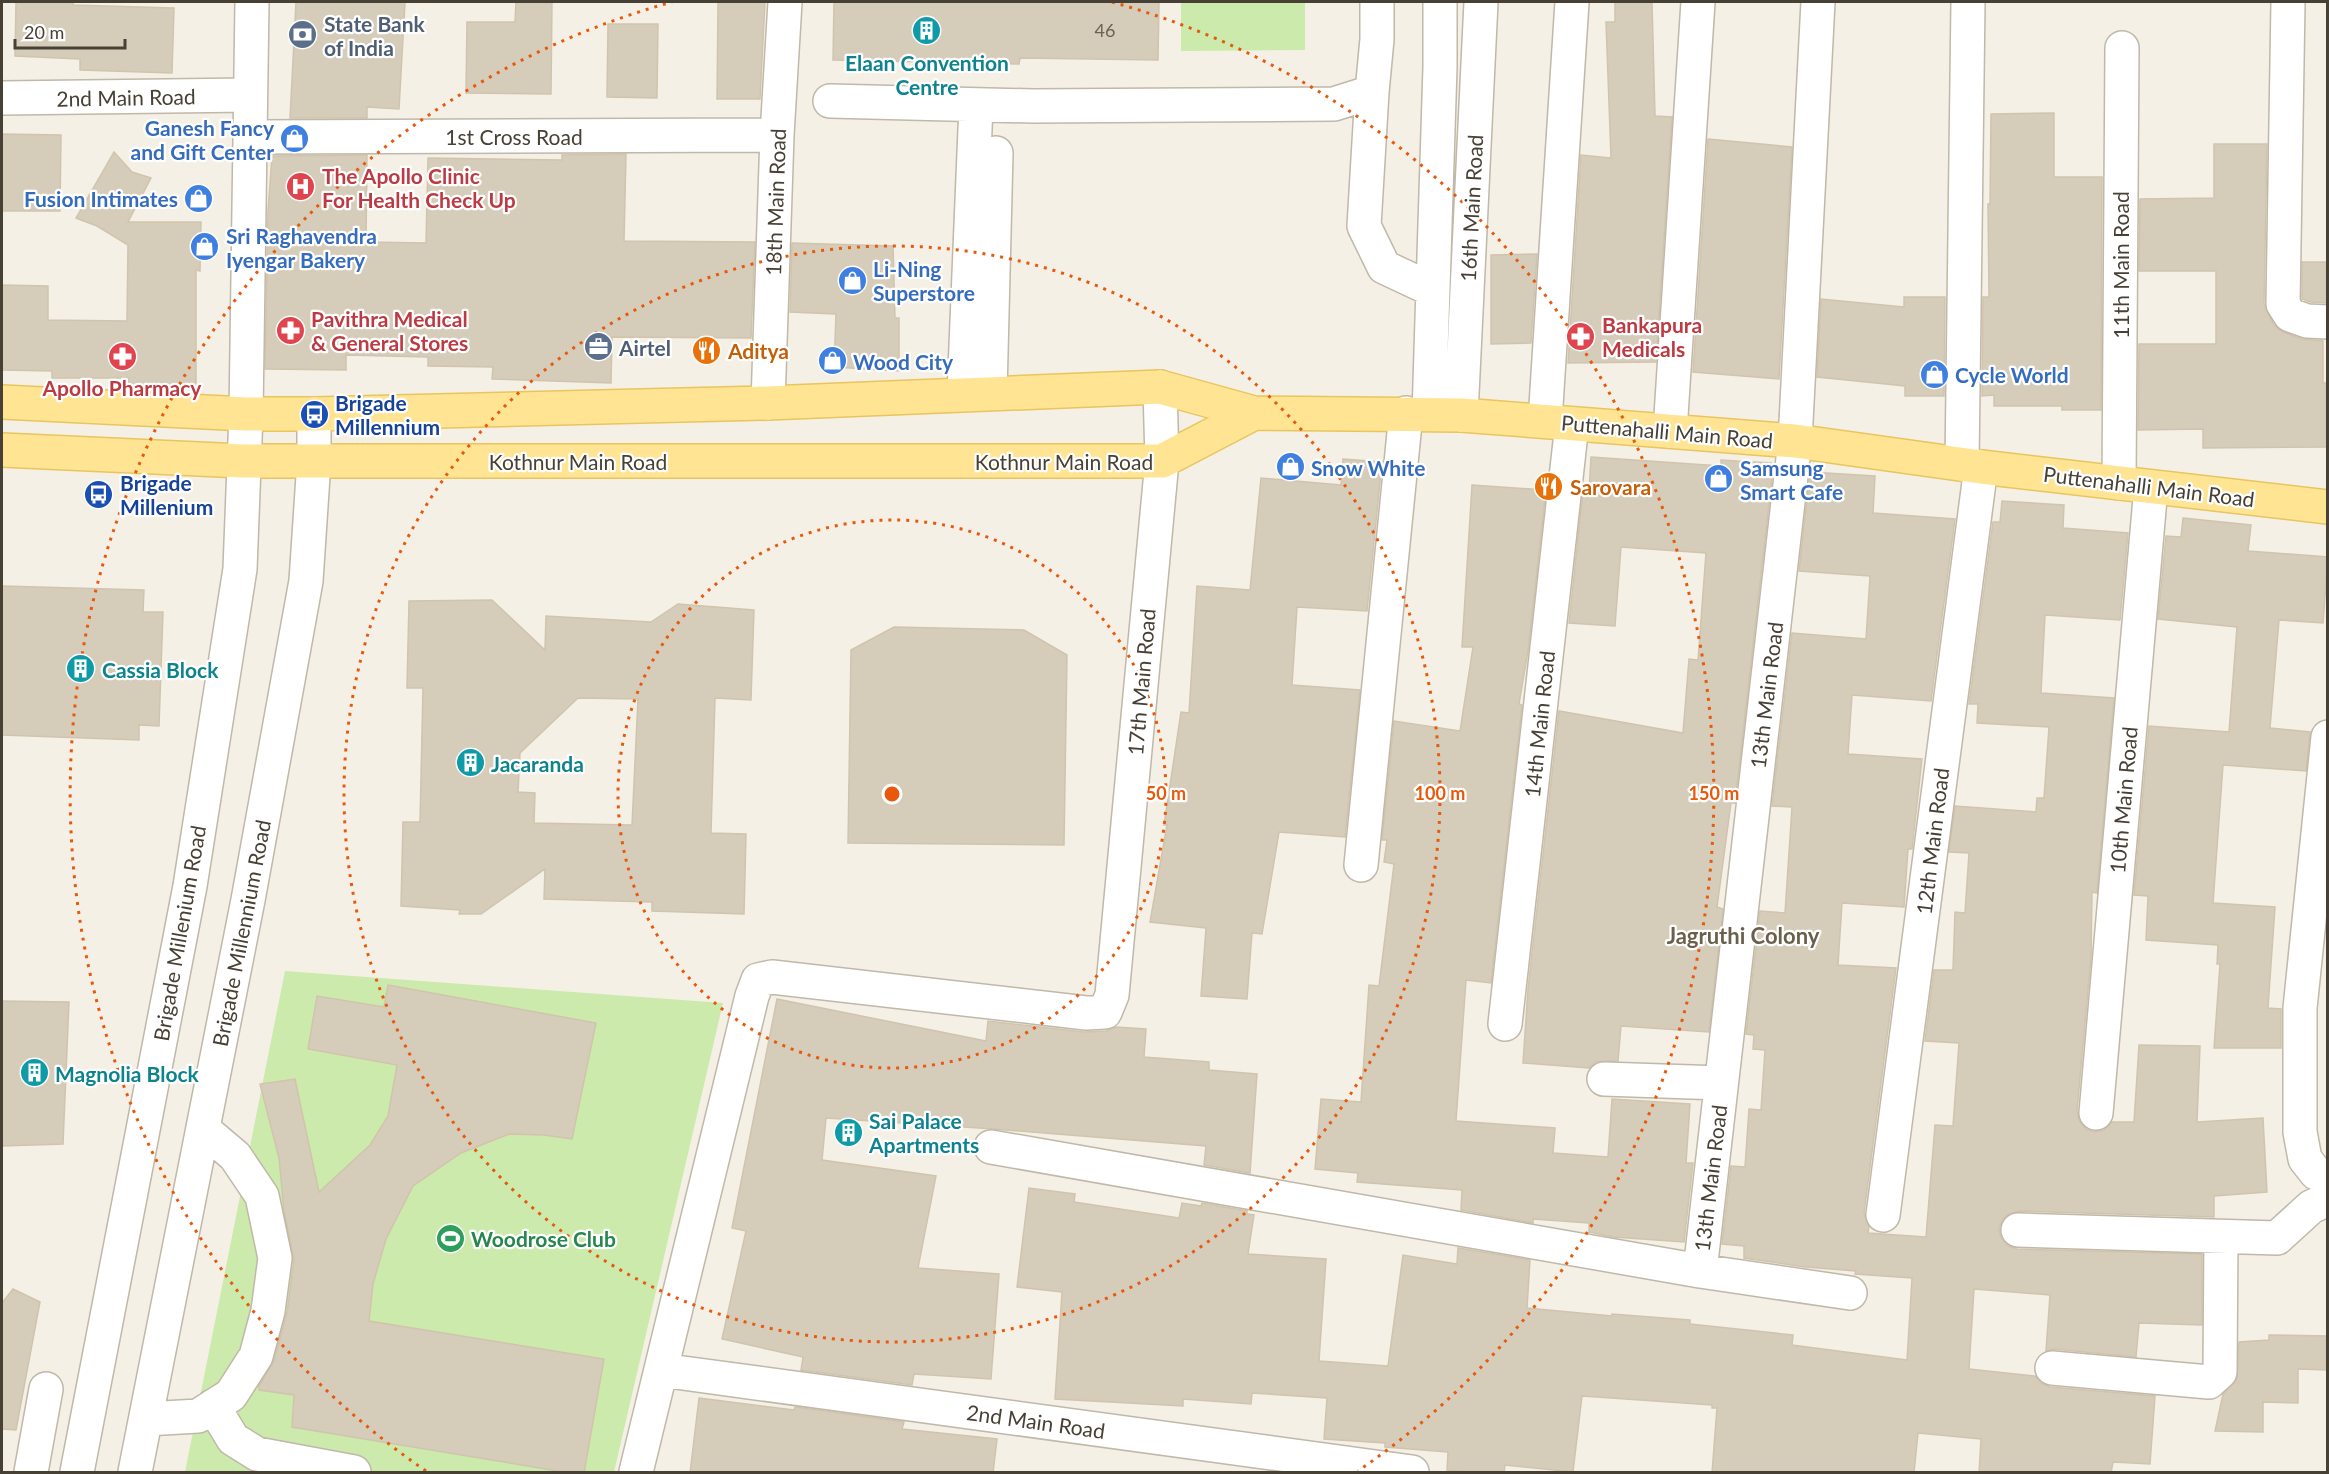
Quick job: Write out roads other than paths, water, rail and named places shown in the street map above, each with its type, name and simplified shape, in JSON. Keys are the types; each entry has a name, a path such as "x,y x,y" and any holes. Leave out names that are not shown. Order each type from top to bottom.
{"main road":[{"path":"2,402 246,414 314,414 768,403 1160,387 1254,413"},
{"name":"Puttenahalli Main Road","path":"1254,413 1461,415 1670,430 1795,441 1971,465 2328,507"},
{"name":"Kothnur Main Road","path":"2,450 242,461 1162,461 1254,413"}],"street":[{"path":"246,414 252,2"},
{"name":"18th Main Road","path":"768,403 777,135 785,2"},
{"path":"1377,2 1377,39 1364,226 1384,267 1433,290"},
{"path":"1361,865 1433,290 1440,2"},
{"name":"16th Main Road","path":"1461,415 1481,2"},
{"name":"14th Main Road","path":"1505,1024 1559,422 1572,2"},
{"path":"1670,430 1698,2"},
{"name":"13th Main Road","path":"1700,1271 1795,441 1818,2"},
{"name":"12th Main Road","path":"1883,1215 1971,465 1968,2"},
{"path":"2288,2 2283,304 2289,315 2307,321 2328,322"},
{"name":"11th Main Road","path":"2119,483 2122,48"},
{"path":"830,101 987,106 1334,104 1372,92"},
{"name":"2nd Main Road","path":"2,99 250,95"},
{"path":"977,393 987,106"},
{"name":"1st Cross Road","path":"250,137 777,135"},
{"name":"17th Main Road","path":"661,1370 749,1007 758,980 772,977 1086,1013 1105,1012 1112,995 1162,461 1160,387"},
{"name":"Brigade Millenium Road","path":"77,1473 192,874 240,569 242,461 246,414"},
{"name":"Brigade Millennium Road","path":"135,1473 248,900 306,581 314,461 314,414"},
{"name":"10th Main Road","path":"2096,1113 2151,487"},
{"path":"2328,738 2300,1008 2300,1132 2305,1159 2316,1173 2328,1177"},
{"path":"1604,1079 1721,1083"},
{"path":"146,1419 198,1416 231,1395 256,1356 268,1311 275,1258 261,1196 235,1156 203,1129"},
{"path":"990,1147 1700,1271 1851,1293"},
{"path":"2018,1230 2277,1238 2311,1208 2328,1199"},
{"path":"2052,1368 2210,1382 2220,1372 2221,1238"},
{"path":"636,1473 661,1370"},
{"name":"2nd Main Road","path":"661,1370 1412,1473"},
{"path":"31,1473 46,1389"},
{"path":"213,1406 233,1439 257,1454 354,1473"}],"place":[{"name":"Elaan Convention Centre","path":"927,31"},
{"name":"State Bank of India","path":"303,35"},
{"name":"Ganesh Fancy and Gift Center","path":"295,139"},
{"name":"The Apollo Clinic For Health Check Up","path":"301,187"},
{"name":"Fusion Intimates","path":"199,198"},
{"name":"Sri Raghavendra Iyengar Bakery","path":"205,247"},
{"name":"Li-Ning Superstore","path":"852,280"},
{"name":"Pavithra Medical & General Stores","path":"290,330"},
{"name":"Bankapura Medicals","path":"1581,336"},
{"name":"Airtel","path":"598,347"},
{"name":"Aditya","path":"707,350"},
{"name":"Apollo Pharmacy","path":"122,356"},
{"name":"Wood City","path":"832,361"},
{"name":"Cycle World","path":"1934,374"},
{"name":"Brigade Millennium","path":"314,414"},
{"name":"Snow White","path":"1290,467"},
{"name":"Samsung Smart Cafe","path":"1719,479"},
{"name":"Sarovara","path":"1549,486"},
{"name":"Brigade Millenium","path":"99,494"},
{"name":"Cassia Block","path":"81,669"},
{"name":"Jacaranda","path":"470,763"},
{"name":"Magnolia Block","path":"34,1073"},
{"name":"Sai Palace Apartments","path":"848,1132"},
{"name":"Woodrose Club","path":"450,1238"}],"district":[{"name":"Jagruthi Colony","path":"1743,935"}]}
